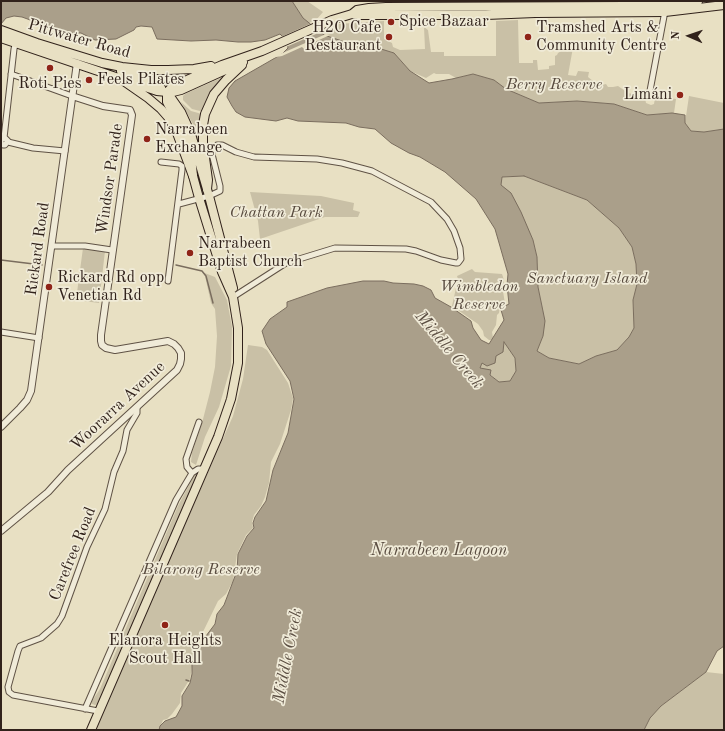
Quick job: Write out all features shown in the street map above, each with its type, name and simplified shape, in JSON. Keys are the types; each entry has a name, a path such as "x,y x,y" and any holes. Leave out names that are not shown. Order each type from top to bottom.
{"main road":[{"name":"Pittwater Road","path":"666,6 698,1"},
{"name":"Pittwater Road","path":"167,92 173,86 222,64 262,51 332,20 352,14 357,10 483,4 574,7 724,5"},
{"name":"Pittwater Road","path":"375,8 486,15 574,7"},
{"name":"Pittwater Road","path":"1,30 17,40 77,63 167,92 180,90 247,60 262,51"},
{"name":"Pittwater Road","path":"1,38 17,40 122,67 151,70 187,70 222,64"},
{"path":"208,192 208,180 203,143 203,125 205,114 210,101 221,86 247,60"},
{"path":"102,63 113,69 143,78 167,92 181,112 187,123 208,192 225,269"},
{"path":"90,730 224,420 236,374 238,350 237,318 233,288 199,198 193,176 177,133 168,117 161,109 148,98 117,77"},
{"path":"167,92 167,102 187,142 191,157 193,176"}],"street":[{"path":"649,96 666,6"},
{"path":"17,40 11,74 3,142 33,148 65,151"},
{"name":"Rickard Road","path":"1,427 27,400 31,391 77,63"},
{"path":"11,74 72,96"},
{"name":"Windsor Parade","path":"72,96 103,106 131,111 132,117 112,250"},
{"path":"179,204 199,198 208,192 218,192 221,188 212,154 214,148 218,145 222,145 239,154 254,157 317,159 342,163 372,171 431,202 447,219 454,231 460,248 462,259 456,263 406,249 335,248 286,263 233,297"},
{"path":"161,162 178,164 182,166 178,201 179,204 176,211 168,281"},
{"path":"52,246 85,246 112,250"},
{"name":"Woorarra Avenue","path":"1,531 48,492 73,466 176,370 180,364 181,353 174,344 168,341 115,350 106,348 102,345 101,335 112,250"},
{"path":"1,332 39,338"},
{"name":"Carefree Road","path":"85,709 13,695 9,692 8,687 20,646 41,638 57,624 62,616 87,546 106,510 114,472 123,451 127,430 137,413 137,407"},
{"path":"192,473 187,467 186,459 199,422"},
{"path":"98,711 85,709 166,521 184,484 192,473 198,469 203,469"}],"green space":[{"path":"292,1 307,1 323,12 317,19 309,23 303,18"},
{"name":"Berry Reserve","path":"518,20 519,63 533,63 533,60 537,60 538,70 549,69 549,66 555,65 555,56 563,50 564,46 574,42 568,75 576,76 578,71 589,72 588,77 593,81 602,85 606,84 608,87 618,86 628,93 643,96 646,103 651,105 654,104 656,92 659,92 669,98 676,99 674,113 647,115 614,104 577,101 539,103 506,89 494,80 473,74 456,78 449,74 434,73 426,78 410,71 394,53 365,44 338,40 321,33 326,27 337,24 384,21 384,39 392,43 393,47 400,50 425,49 424,27 428,30 431,52 444,52 444,56 496,56 496,21"},
{"path":"225,76 204,112 192,109 183,100 183,96 185,94"},
{"path":"689,96 724,103 724,129 704,132 691,131 685,123"},
{"path":"181,102 191,111 202,114 201,151 193,124"},
{"name":"Sanctuary Island","path":"524,176 587,200 619,228 632,247 636,264 637,284 633,300 634,328 629,337 617,350 596,356 579,364 549,358 537,351 543,336 543,312 538,287 537,257 533,240 501,185 502,177"},
{"name":"Chattan Park","path":"250,192 321,196 354,203 353,210 360,212 358,217 325,217 260,239 258,221"},
{"path":"83,248 105,251 99,303 76,300"},
{"name":"Wimbledon Reserve","path":"472,269 475,272 502,274 504,280 503,291 505,304 500,307 496,325 492,332 493,338 491,340 484,336 483,331 478,324 452,306 458,279 457,276"},
{"path":"202,272 215,277 227,300 232,327 231,366 219,407 205,437 196,465 191,462 192,453 210,392 215,367 217,336 215,309 211,303 205,276"},
{"path":"504,342 515,358 516,371 510,381 499,382 485,370 480,368 482,363 496,356"},
{"name":"Bilarong Reserve","path":"248,345 262,347 267,350 288,383 293,398 291,410 280,444 271,462 269,483 265,497 261,506 254,515 252,522 253,528 246,535 237,554 233,581 226,594 218,601 201,636 194,654 190,679 181,693 180,703 167,719 163,720 159,730 96,730 105,705 233,416 243,379"},
{"path":"196,472 198,472 98,704 92,704 92,701 100,689 178,506"},
{"path":"706,672 724,674 724,730 644,730 650,718 661,706"}],"water":[{"name":"Narrabeen Lagoon","path":"1,1 292,1 303,18 324,35 351,44 365,44 394,53 410,71 429,83 473,74 494,80 506,89 539,103 577,101 614,104 647,115 672,113 685,115 685,123 691,131 704,132 724,129 724,646 717,651 706,672 661,706 650,718 644,730 159,730 160,726 165,721 176,717 182,706 182,696 190,683 192,664 203,640 215,624 217,614 224,605 237,571 238,554 247,536 254,528 253,523 255,517 266,501 273,470 288,433 294,399 290,381 266,344 262,331 270,319 287,307 287,302 327,288 363,281 384,281 414,284 431,290 435,298 471,321 473,328 481,340 489,344 504,320 501,310 509,304 507,285 508,274 495,229 476,199 445,172 420,157 391,143 375,129 359,127 346,123 298,121 287,118 276,121 245,117 236,112 227,97 229,88 235,81 282,54 288,48 286,40 280,34 265,40 251,42 216,40 191,41 157,39 152,27 141,26 136,27 134,30 116,39 95,40 81,33 66,33 22,17 14,16 6,18 1,24","holes":["524,176 587,200 619,228 632,247 636,264 637,284 633,300 634,328 629,337 617,350 596,356 579,364 549,358 537,351 543,336 545,321 538,287 537,257 533,240 521,212 511,193 501,185 502,177","504,342 515,358 516,371 510,381 499,382 490,375 491,370 480,368 482,363 487,366 495,363 496,356 503,352"]}],"pier":[{"path":"312,23 316,34 286,47 281,37"},
{"path":"326,34 330,35 308,45 309,47 304,49 302,47 282,56 271,58"}],"waterway":[{"path":"1,260 42,265"},
{"path":"176,265 202,271 206,276 213,303"}],"place":[{"name":"Spice Bazaar","path":"391,22"},
{"name":"H2O Cafe Restaurant","path":"389,37"},
{"name":"Tramshed Arts & Community Centre","path":"528,37"},
{"name":"Roti Pies","path":"50,68"},
{"name":"Feels Pilates","path":"89,80"},
{"name":"Limáni","path":"680,95"},
{"name":"Narrabeen Exchange","path":"147,139"},
{"name":"Narrabeen Baptist Church","path":"190,253"},
{"name":"Rickard Rd opp Venetian Rd","path":"49,287"},
{"name":"Elanora Heights Scout Hall","path":"165,625"}],"water label":[{"name":"Middle Creek","path":"449,350"},
{"name":"Middle Creek","path":"288,656"}]}
